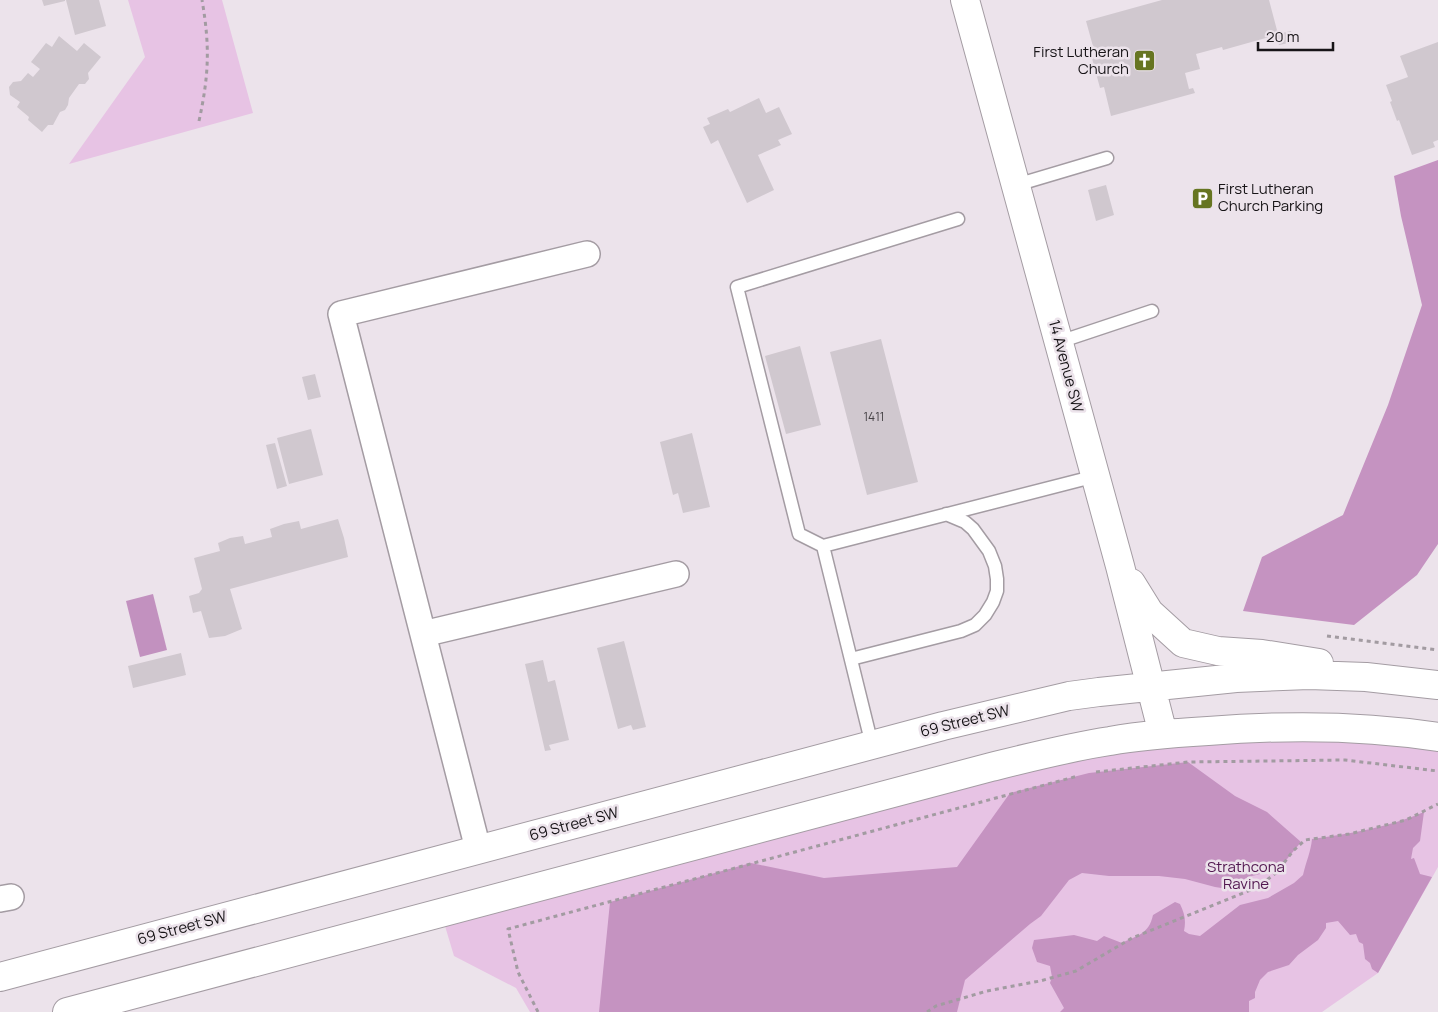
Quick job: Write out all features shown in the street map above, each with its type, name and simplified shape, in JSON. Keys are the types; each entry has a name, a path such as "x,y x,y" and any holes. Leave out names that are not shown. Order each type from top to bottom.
{"main road":[{"name":"14 Avenue SW","path":"965,0 1096,476 1163,734"},
{"path":"1120,566 1149,612 1183,643 1218,651 1262,654 1317,663 1366,677 1438,685"},
{"name":"69 Street SW","path":"0,976 1001,711 1099,692 1150,686 1236,678 1309,675 1366,677"},
{"path":"67,1012 991,767 1066,749 1111,740 1163,734 1279,726 1408,732 1438,737"}],"street":[{"path":"478,850 341,314 588,254"},
{"path":"423,634 676,574"}],"lane":[{"path":"1016,185 1107,158"},
{"path":"958,218 737,287 800,534 823,546 1096,476"},
{"path":"1059,342 1152,311"},
{"path":"851,659 961,631 975,625 985,615 997,591 995,566 989,551 973,529 957,518 946,514"},
{"path":"823,546 872,745"}],"path":[{"path":"199,121 205,92 208,61 202,0"},
{"path":"1089,773 1188,762 1345,760 1438,771"},
{"path":"538,1012 518,972 508,929 1081,775"},
{"path":"927,1012 936,1006 979,993 1040,981 1076,971 1132,938 1258,887 1278,872 1292,852 1305,840 1350,834 1406,820 1438,804"}],"green space":[{"path":"128,0 222,0 253,113 69,164 145,57"},
{"path":"1438,160 1438,544 1417,575 1354,625 1243,611 1262,557 1343,515 1388,405 1422,305 1401,216 1394,176"},
{"name":"Strathcona Ravine","path":"1242,739 1339,741 1420,746 1438,749 1438,867 1378,973 1322,1012 530,1012 516,988 454,956 445,926 1026,767 1130,749"},
{"path":"1188,762 1235,796 1267,812 1301,842 1283,864 1268,872 1248,877 1228,889 1185,879 1159,876 1109,876 1082,873 1069,880 1041,916 965,980 957,1012 599,1012 610,902 751,863 824,878 957,867 1010,793 1089,773"},
{"path":"1424,812 1420,841 1413,848 1411,859 1414,858 1420,874 1432,877 1378,973 1372,969 1370,963 1365,959 1363,944 1359,942 1356,934 1350,935 1338,921 1326,923 1326,928 1318,940 1298,955 1289,965 1268,972 1260,980 1255,992 1255,998 1249,1001 1249,1012 1060,1012 1064,1008 1050,983 1052,977 1050,966 1037,962 1032,948 1034,940 1074,935 1097,941 1104,936 1122,943 1146,930 1153,915 1175,902 1180,904 1183,911 1184,931 1200,936 1240,905 1268,898 1294,883 1303,875 1312,839 1383,826"}],"shaded area":[{"path":"153,594 167,650 140,657 126,601"}],"building":[{"path":"42,0 65,0 65,1 44,6"},
{"path":"66,0 99,0 106,26 75,35"},
{"name":"First Lutheran Church","path":"1162,0 1269,0 1278,34 1291,31 1294,42 1279,45 1276,35 1223,50 1222,47 1196,54 1200,69 1185,73 1189,89 1193,88 1195,93 1111,116 1104,87 1100,88 1090,51 1094,50 1086,21"},
{"path":"59,36 77,51 84,43 101,57 88,73 89,79 85,84 79,84 69,98 65,110 60,112 53,125 48,125 42,132 17,107 20,102 10,95 9,87 13,82 21,81 28,73 33,77 40,69 31,62 46,43 52,47"},
{"path":"1438,42 1438,140 1433,142 1435,147 1412,155 1399,120 1397,121 1386,85 1408,77 1400,56"},
{"path":"759,98 766,113 779,107 792,134 778,140 781,145 758,155 774,190 747,203 718,140 711,144 703,127 710,124 707,118 728,109 730,112"},
{"path":"1106,185 1114,215 1096,221 1088,190"},
{"path":"881,339 918,482 867,495 830,352"},
{"path":"800,346 821,425 786,434 765,356"},
{"path":"315,374 321,397 308,400 302,377"},
{"path":"311,429 323,475 289,484 277,438"},
{"path":"692,433 710,507 683,513 678,493 673,495 660,442"},
{"path":"275,443 287,486 277,489 266,445"},
{"path":"338,519 348,557 230,589 242,629 225,636 209,638 201,611 193,613 189,596 199,593 202,589 194,558 220,551 218,543 230,538 243,536 245,544 272,537 270,529 284,524 299,521 301,529"},
{"path":"624,641 646,727 633,730 631,725 618,729 597,648"},
{"path":"181,653 186,675 133,688 128,666"},
{"path":"543,660 548,682 555,680 569,740 549,745 551,750 545,751 525,664"}],"place":[{"name":"First Lutheran Church","path":"1145,61"},
{"name":"First Lutheran Church Parking","path":"1202,198"}]}
